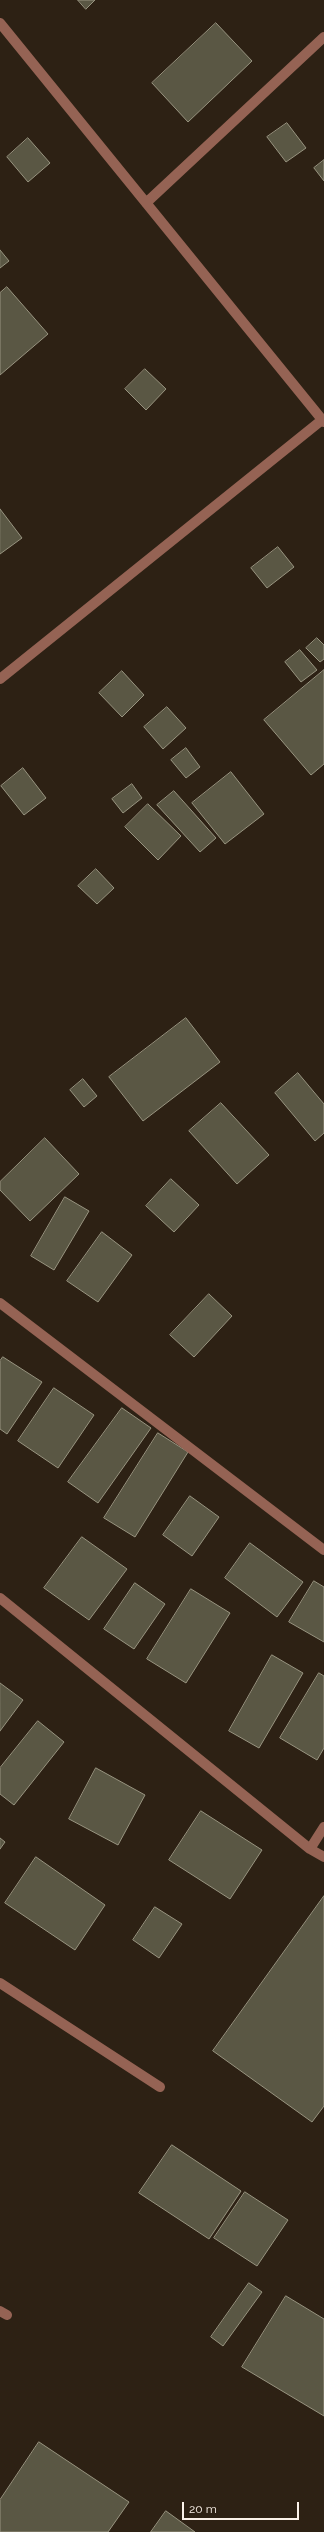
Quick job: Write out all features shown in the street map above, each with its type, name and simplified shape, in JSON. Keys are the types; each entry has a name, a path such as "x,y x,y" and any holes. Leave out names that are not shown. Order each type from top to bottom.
{"street":[{"path":"0,23 323,421 0,679"},
{"path":"146,203 324,37"},
{"path":"0,1303 324,1550"},
{"path":"0,1598 310,1848 324,1857"},
{"path":"310,1848 324,1828"},
{"path":"0,1983 160,2087"}],"building":[{"path":"78,0 95,0 86,9"},
{"path":"216,23 252,61 188,122 152,83"},
{"path":"287,123 306,148 286,162 267,137"},
{"path":"28,138 50,163 28,182 7,157"},
{"path":"324,160 324,181 314,168"},
{"path":"0,250 9,261 0,268"},
{"path":"7,287 48,334 0,375 0,293"},
{"path":"145,369 166,389 146,410 125,389"},
{"path":"0,509 22,538 0,554"},
{"path":"278,547 294,567 267,588 251,568"},
{"path":"317,638 324,645 324,659 320,662 306,648"},
{"path":"300,650 317,670 301,682 285,662"},
{"path":"324,670 324,764 311,775 264,720"},
{"path":"122,671 144,695 122,717 99,693"},
{"path":"167,707 186,728 163,749 144,727"},
{"path":"186,748 200,767 186,778 171,760"},
{"path":"23,768 46,798 24,815 1,786"},
{"path":"231,772 264,814 225,844 192,803"},
{"path":"132,784 142,798 123,813 112,799"},
{"path":"174,791 216,838 200,852 157,805"},
{"path":"148,804 181,836 158,860 125,827"},
{"path":"96,869 114,888 97,904 78,886"},
{"path":"186,1018 220,1062 143,1121 109,1077"},
{"path":"298,1073 324,1104 324,1133 315,1141 275,1093"},
{"path":"83,1079 97,1096 84,1107 70,1090"},
{"path":"221,1103 269,1155 237,1184 189,1131"},
{"path":"45,1138 79,1174 30,1221 0,1190 0,1182"},
{"path":"171,1179 199,1205 174,1232 146,1206"},
{"path":"65,1197 89,1211 54,1270 31,1256"},
{"path":"102,1232 132,1255 98,1302 67,1281"},
{"path":"209,1294 232,1316 194,1357 170,1335"},
{"path":"3,1357 42,1382 7,1434 0,1429 0,1361"},
{"path":"54,1388 94,1415 58,1468 18,1441"},
{"path":"122,1408 151,1428 98,1503 68,1482"},
{"path":"158,1433 188,1452 135,1537 104,1518"},
{"path":"190,1496 219,1517 192,1556 163,1535"},
{"path":"82,1537 127,1569 89,1620 44,1588"},
{"path":"250,1543 303,1582 277,1617 225,1578"},
{"path":"314,1581 324,1587 324,1642 289,1622"},
{"path":"135,1583 165,1604 134,1649 104,1629"},
{"path":"191,1589 230,1613 186,1683 147,1659"},
{"path":"272,1655 303,1673 259,1748 229,1731"},
{"path":"319,1673 324,1676 324,1748 317,1760 280,1738"},
{"path":"0,1683 23,1700 0,1731"},
{"path":"38,1721 64,1742 14,1805 0,1794 0,1768"},
{"path":"96,1768 145,1795 118,1845 69,1819"},
{"path":"201,1811 262,1850 230,1899 169,1860"},
{"path":"0,1838 5,1842 0,1849"},
{"path":"36,1857 105,1905 75,1950 5,1903"},
{"path":"324,1896 324,2106 312,2122 213,2051"},
{"path":"155,1907 182,1924 159,1958 133,1940"},
{"path":"172,2145 241,2191 209,2239 139,2193"},
{"path":"245,2192 288,2220 257,2266 214,2238"},
{"path":"249,2283 262,2292 223,2346 211,2337"},
{"path":"286,2296 324,2319 324,2416 242,2367"},
{"path":"39,2442 129,2502 108,2532 0,2532 0,2500"},
{"path":"166,2511 195,2532 151,2532"}]}
